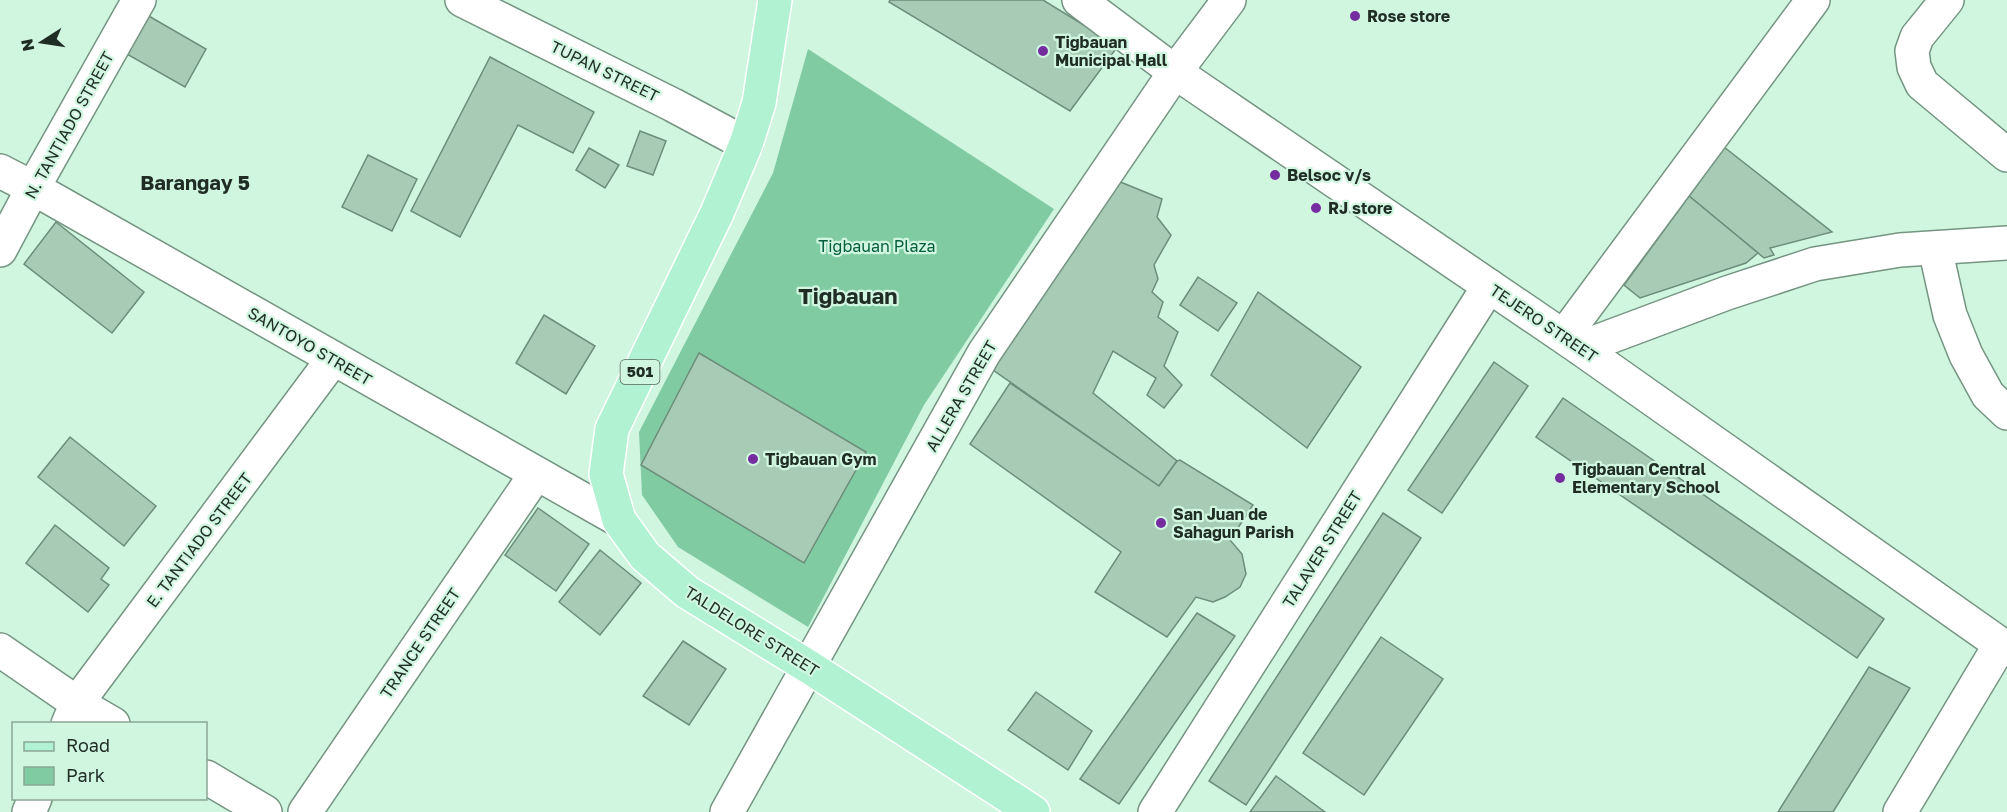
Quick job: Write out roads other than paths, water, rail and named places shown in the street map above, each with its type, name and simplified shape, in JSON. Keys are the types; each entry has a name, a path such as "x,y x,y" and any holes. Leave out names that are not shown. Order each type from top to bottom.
{"main road":[{"name":"TALDELORE STREET","path":"775,0 759,103 746,144 717,213 612,429 606,474 619,520 645,556 687,592 809,667 1033,812"}],"street":[{"name":"N. TANTIADO STREET","path":"0,250 139,0"},
{"name":"TUPAN STREET","path":"462,0 674,105 746,144"},
{"name":"TEJERO STREET","path":"1078,0 1174,72 1572,342 2003,647"},
{"name":"ALLERA STREET","path":"727,812 984,353 1174,72 1229,0"},
{"path":"1572,342 1813,0"},
{"path":"1947,0 1917,37 1912,51 1914,67 1922,84 2007,155"},
{"name":"SANTOYO STREET","path":"0,171 619,520"},
{"path":"1572,342 1815,264 1900,250 2007,243"},
{"path":"1935,248 1950,315 1966,356 1988,395 2007,413"},
{"name":"TALAVER STREET","path":"1155,812 1489,286"},
{"name":"E. TANTIADO STREET","path":"73,713 333,359"},
{"name":"TRANCE STREET","path":"305,812 536,474"},
{"path":"1900,812 2003,647"},
{"path":"0,650 73,713 109,722"},
{"path":"207,778 265,812"}],"place":[{"name":"Rose store","path":"1355,16"},
{"name":"Tigbauan Municipal Hall","path":"1043,51"},
{"name":"Belsoc v/s","path":"1275,175"},
{"name":"RJ store","path":"1316,208"},
{"name":"Tigbauan Gym","path":"753,459"},
{"name":"Tigbauan Central Elementary School","path":"1560,478"},
{"name":"San Juan de Sahagun Parish","path":"1161,523"}],"district":[{"name":"Barangay 5","path":"195,183"},
{"name":"Tigbauan","path":"848,296"}],"park label":[{"name":"Tigbauan Plaza","path":"877,246"}]}
